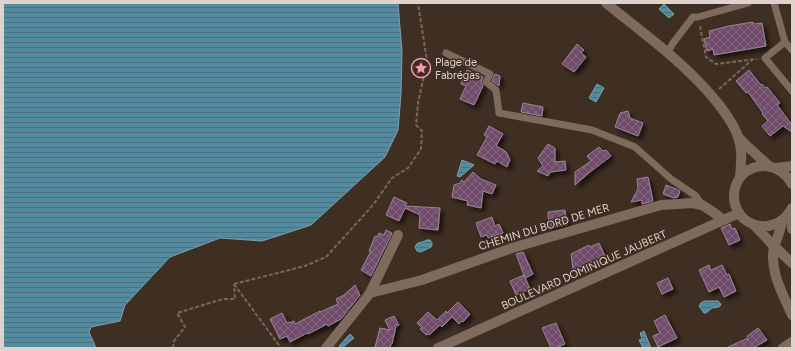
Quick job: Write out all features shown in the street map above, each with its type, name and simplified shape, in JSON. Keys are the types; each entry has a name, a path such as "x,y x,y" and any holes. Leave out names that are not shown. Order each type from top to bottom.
{"street":[{"path":"613,5 668,52 706,89 726,113 738,136 747,146 772,167 782,171 792,184"},
{"path":"738,136 741,149 740,177"},
{"path":"792,166 759,166 749,170 740,177 736,183 734,191 736,206 743,218 753,224 774,247 792,263"},
{"name":"CHEMIN DU BORD DE MER","path":"370,293 422,280 512,248 661,205 693,203 702,205"},
{"path":"702,205 723,220"},
{"path":"753,224 765,226 777,223 782,220 791,210"},
{"path":"791,210 792,229"},
{"name":"BOULEVARD DOMINIQUE JAUBERT","path":"438,348 739,213"},
{"path":"782,220 781,228 774,247 774,273 792,315"},
{"path":"326,348 370,293 398,235"},
{"path":"783,348 792,342"}],"lane":[{"path":"668,52 672,43 693,16 698,17 748,3"},
{"path":"774,3 785,42 792,50"},
{"path":"785,42 764,58 792,91"},
{"path":"446,53 490,74 486,82 496,90 499,113 592,130 635,146 670,179 696,196 702,205"}],"path":[{"path":"234,284 305,266 326,257 373,205 392,178 408,168 420,149 422,131 416,126 418,103 427,61 418,3"},
{"path":"698,17 706,57 716,64 764,58"},
{"path":"712,95 753,60"},
{"path":"173,348 174,341 185,327 177,312 223,299 235,299 234,284"},
{"path":"234,284 281,348"}],"water":[{"path":"3,3 398,3 402,52 398,130 385,157 311,225 262,241 220,238 170,257 125,305 120,321 91,327 89,332 96,348 3,348"},
{"path":"664,4 674,14 669,18 659,9"},
{"path":"597,84 604,88 596,102 589,98"},
{"path":"462,160 474,165 460,177 457,176"},
{"path":"430,240 432,244 431,247 421,252 417,251 415,247 417,244"},
{"path":"704,301 718,301 721,305 704,313 699,306"},
{"path":"644,331 651,348 643,348 639,340 642,339 640,333"},
{"path":"350,334 354,338 342,348 339,346"}],"building":[{"path":"753,22 754,24 762,23 766,46 714,55 713,49 707,51 704,39 710,37 709,31"},
{"path":"577,44 584,50 581,53 586,57 574,72 562,64"},
{"path":"467,70 483,77 481,82 483,86 474,105 460,99 466,86 461,84"},
{"path":"749,70 761,85 762,84 765,88 767,87 780,103 777,105 792,125 792,132 783,126 770,136 762,126 768,121 748,92 746,93 736,81"},
{"path":"495,74 500,76 499,86 492,81"},
{"path":"523,103 543,107 542,116 521,112"},
{"path":"628,111 630,118 643,123 638,136 615,127 620,113"},
{"path":"489,126 503,134 496,146 507,153 510,160 507,167 497,161 495,164 477,155 487,137 484,135"},
{"path":"548,144 555,148 555,162 565,161 566,170 550,172 548,176 537,171 543,166 538,158"},
{"path":"599,147 603,151 606,150 611,156 575,185 575,172 591,161 587,156"},
{"path":"473,172 481,179 496,185 492,194 483,191 481,208 467,205 468,201 452,197 454,185 460,183 462,180 464,182"},
{"path":"648,177 653,201 642,204 642,200 631,202 638,189 637,179"},
{"path":"666,185 680,191 678,197 674,198 663,194"},
{"path":"394,197 407,203 405,206 440,208 438,230 419,228 420,215 405,208 399,221 386,215"},
{"path":"565,210 567,225 549,228 548,212"},
{"path":"492,217 495,226 499,224 503,233 488,238 487,235 481,237 476,223"},
{"path":"730,224 732,229 735,228 740,240 729,245 721,228"},
{"path":"386,230 392,233 371,276 361,270 371,251 369,251 375,236 377,237 379,233 384,235"},
{"path":"599,243 605,256 573,270 571,254 589,245 590,247"},
{"path":"523,252 533,274 525,278 516,254"},
{"path":"709,265 711,270 722,265 727,275 729,274 736,291 724,297 719,287 709,292 699,270"},
{"path":"524,275 530,289 516,295 510,281"},
{"path":"668,278 673,289 662,294 657,283"},
{"path":"355,285 360,295 341,319 328,326 327,324 308,334 307,333 290,342 287,336 280,339 270,319 282,313 287,323 294,321 295,324 320,311 338,304 336,299 344,295"},
{"path":"458,302 470,314 463,322 462,321 459,324 452,317 442,327 440,325 429,335 426,335 420,329 422,328 417,323 428,312 437,320"},
{"path":"665,315 677,338 658,347 653,336 660,333 654,321"},
{"path":"394,316 399,325 396,326 390,348 375,347 380,328 390,330 385,320"},
{"path":"556,323 565,344 556,348 551,348 542,328"},
{"path":"758,328 767,340 753,348 726,348 748,338 747,336"}],"place":[{"name":"Plage de Fabrégas","path":"421,68"}]}
